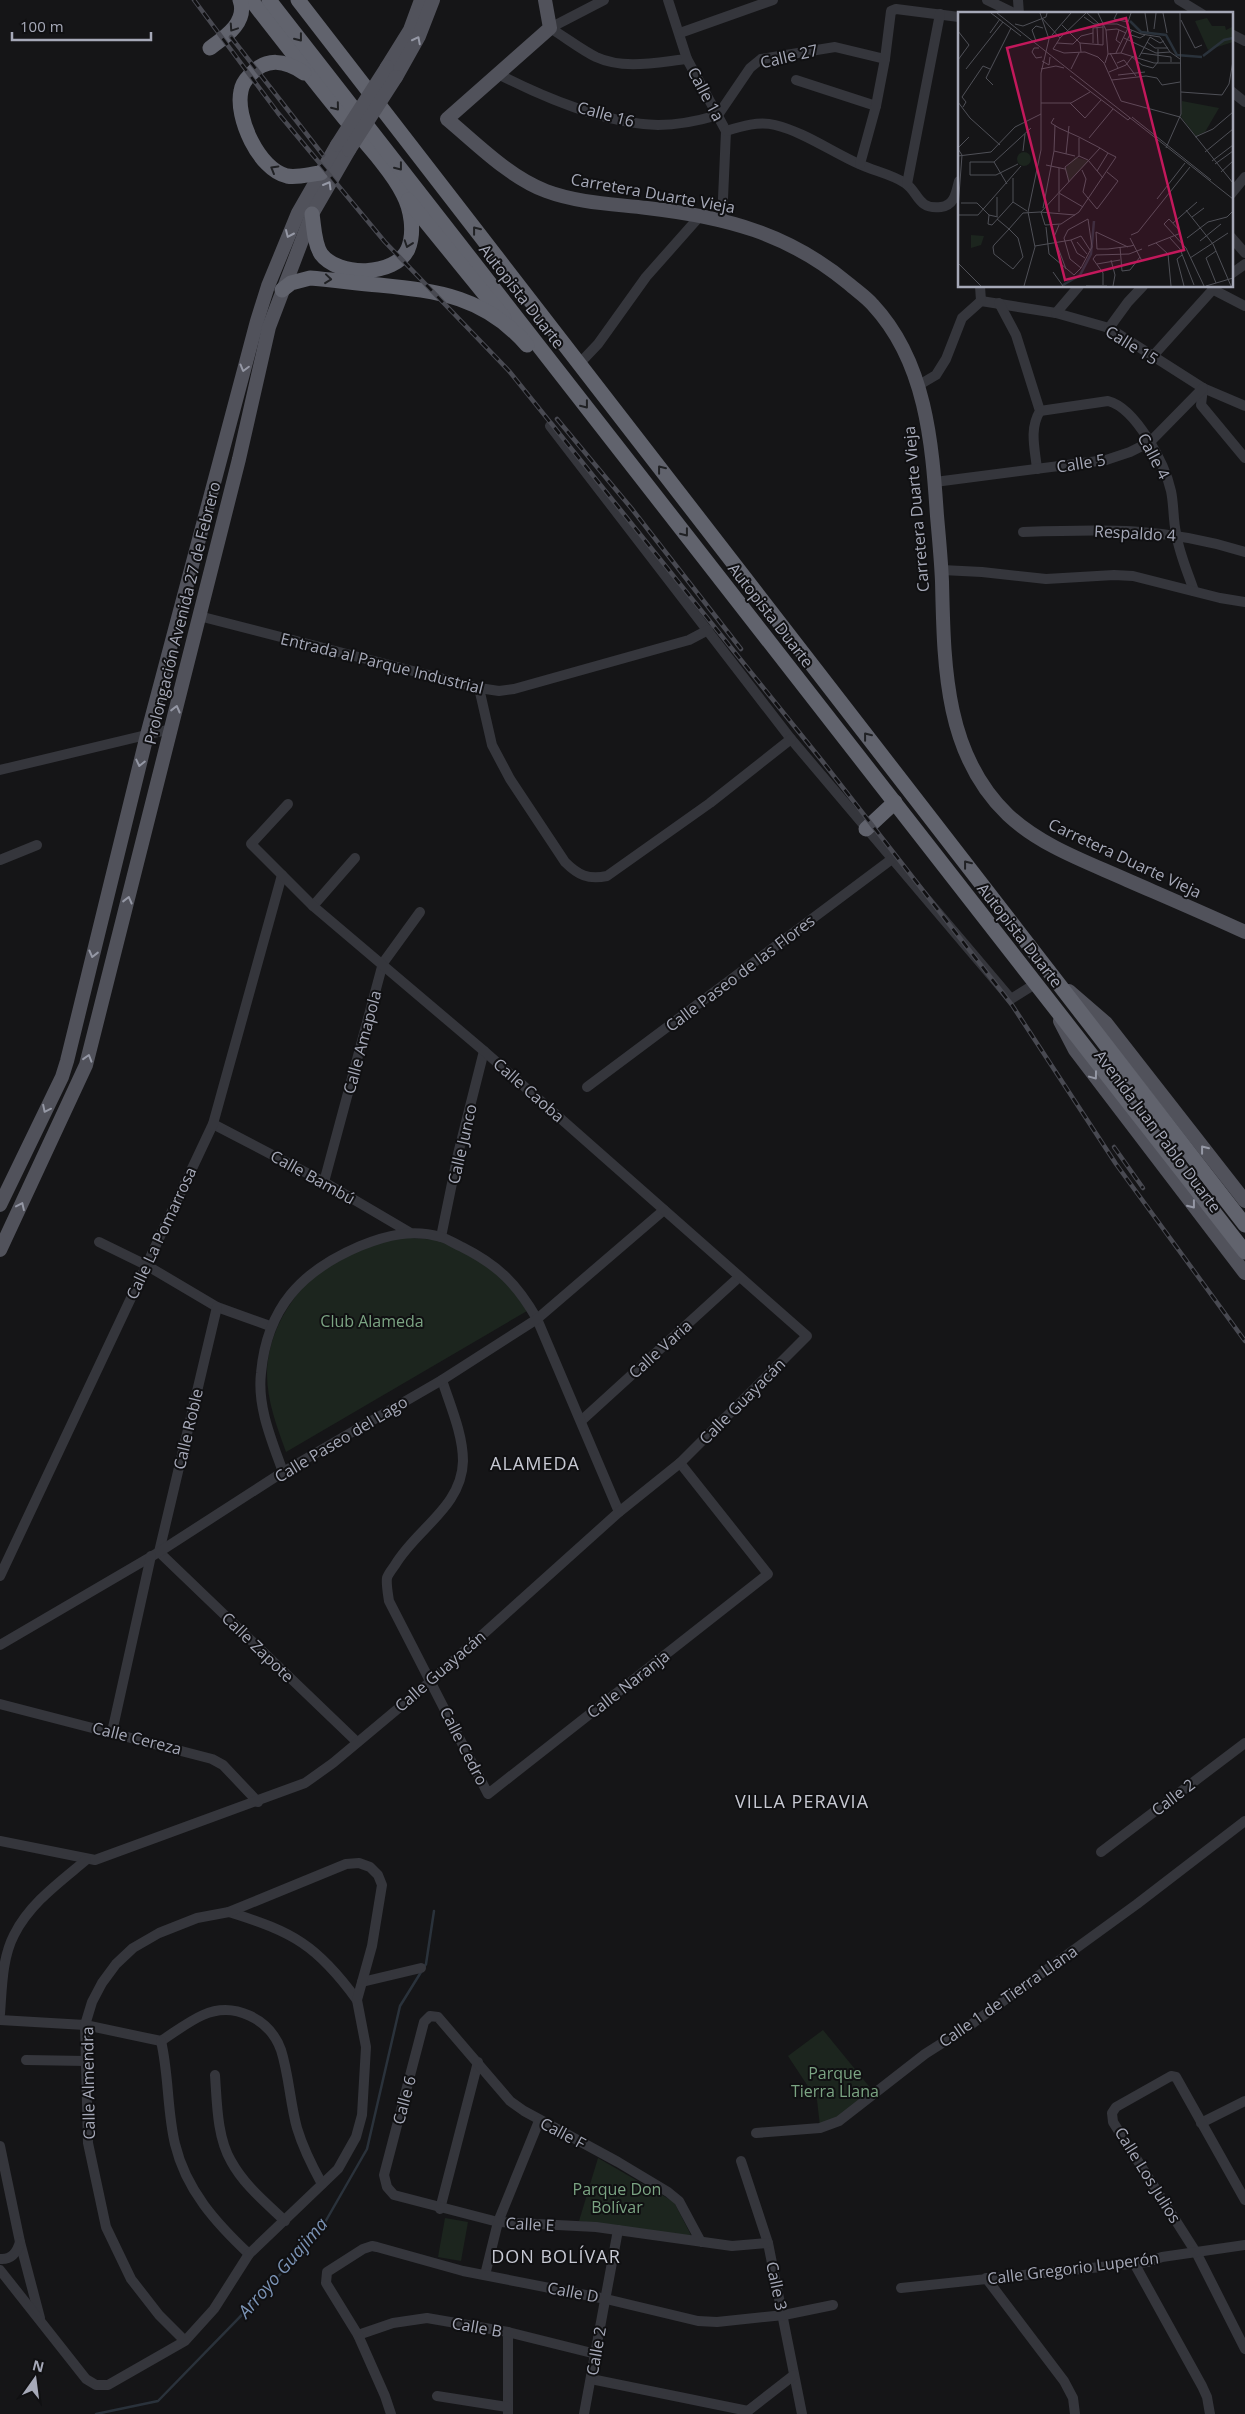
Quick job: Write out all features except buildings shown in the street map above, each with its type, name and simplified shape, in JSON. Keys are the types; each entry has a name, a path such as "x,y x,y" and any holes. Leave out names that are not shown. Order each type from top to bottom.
{"highway":[{"path":"210,48 229,35 237,25 242,6 240,0"},
{"path":"251,0 372,150 403,193 516,332 536,356 567,382"},
{"name":"Autopista Duarte","path":"270,0 895,802 1034,984 1101,1066 1245,1252"},
{"name":"Autopista Duarte","path":"298,0 1245,1225"},
{"path":"304,0 322,29"},
{"path":"312,78 284,62 263,63 245,80 241,90 240,101 255,148 265,164 287,176 321,173"},
{"path":"312,214 318,247 327,260 340,267 374,270 389,266 400,259 407,249 411,225 403,193"},
{"path":"282,290 291,283 310,278 438,292 461,298 477,306 516,332"},
{"path":"866,829 895,802"}],"main road":[{"name":"Prolongación Avenida 27 de Febrero","path":"0,1250 86,1065 244,436 269,327 312,214 335,161 391,70 410,30 420,0"},
{"name":"Prolongación Avenida 27 de Febrero","path":"391,70 419,36 434,0"},
{"path":"545,0 550,28"},
{"name":"Carretera Duarte Vieja","path":"550,28 447,120 518,176 545,191 578,200 700,216 756,229 804,250 837,274 873,305 904,348 919,385 935,482 942,570 944,638 955,726 971,766 992,797 1009,816 1047,843 1245,932"},
{"name":"Prolongación Avenida 27 de Febrero","path":"0,1206 62,1077 67,1061 147,735 226,433 268,286 298,212 321,173 335,161"},
{"path":"226,433 244,436"},
{"name":"Autopista Duarte","path":"1055,978 1106,1023 1245,1201"},
{"name":"Avenida Juan Pablo Duarte","path":"1051,1004 1075,1050 1245,1273"}],"street":[{"path":"550,28 604,0"},
{"name":"Calle 1a","path":"668,0 687,59 726,131 722,220"},
{"path":"680,33 773,0"},
{"path":"1178,0 1199,12"},
{"path":"992,1 1014,12"},
{"path":"860,164 876,106 885,59 890,11 896,9 958,17"},
{"path":"907,184 940,14"},
{"path":"550,28 596,57 610,62 624,64 687,59"},
{"path":"1232,34 1245,41"},
{"name":"Calle 27","path":"718,116 750,68 761,59 835,47 885,59"},
{"name":"Calle 16","path":"498,74 532,92 584,110 627,122 657,125 696,121 718,116"},
{"path":"796,80 876,106"},
{"path":"1232,94 1245,102"},
{"path":"726,131 759,124 774,125 907,184 920,202 929,206 942,207 949,204 955,198 958,185"},
{"path":"1232,193 1245,177"},
{"path":"579,364 598,344 646,277 700,216"},
{"path":"1232,238 1245,253"},
{"path":"1232,273 1245,264"},
{"path":"919,385 936,374 946,359 962,318 981,301 980,288"},
{"path":"1056,313 1077,288"},
{"path":"1109,328 1141,288"},
{"path":"1152,357 1214,288 1245,306"},
{"name":"Calle 15","path":"981,301 1056,313 1109,328 1203,388 1245,406"},
{"path":"999,303 1016,335 1024,368 1040,411 1035,419 1033,435 1037,469"},
{"path":"1203,388 1201,405 1245,458"},
{"name":"Calle 5","path":"935,482 1106,460 1130,452 1150,442 1203,388"},
{"name":"Calle 4","path":"1040,411 1108,401 1116,403 1123,408 1150,442 1171,492 1176,534 1194,591"},
{"path":"550,426 791,739 1011,999 1034,984"},
{"name":"Respaldo 4","path":"1023,532 1110,529 1176,534 1208,540 1245,552"},
{"path":"942,570 1046,579 1114,575 1133,576 1245,602"},
{"name":"Entrada al Parque Industrial","path":"199,616 479,688 498,691 514,689 688,640 708,630"},
{"path":"479,688 492,745 510,779 565,862 574,872 596,878 606,876 710,803 791,739"},
{"path":"0,770 171,730"},
{"name":"Calle Caoba","path":"288,804 251,844 313,906 383,963 664,1210 738,1278 807,1336"},
{"path":"0,860 37,845"},
{"path":"313,906 355,858"},
{"name":"Calle Paseo de las Flores","path":"587,1087 892,859"},
{"name":"Calle La Pomarrosa","path":"0,1576 213,1124 282,875"},
{"name":"Calle Amapola","path":"324,1182 383,963 420,912"},
{"name":"Calle Junco","path":"441,1237 458,1154 484,1051"},
{"name":"Calle Bambú","path":"213,1124 324,1182 411,1234"},
{"name":"Calle Paseo del Lago","path":"0,1645 155,1554 283,1472 442,1380 537,1319 664,1210"},
{"path":"283,1472 267,1425 260,1375 270,1326 282,1305 297,1286 317,1269 340,1255 394,1233 441,1237 474,1253 505,1273 523,1294 537,1319 619,1512"},
{"path":"98,1242 146,1266 217,1307 270,1326"},
{"name":"Calle Varia","path":"581,1421 738,1278"},
{"name":"Calle Roble","path":"112,1732 217,1307"},
{"name":"Calle Guayacán","path":"0,1841 86,1860 106,1857 305,1783 333,1763 431,1681 619,1512 680,1463 807,1336"},
{"name":"Calle Cedro","path":"442,1380 461,1442 463,1462 459,1483 453,1496 442,1511 402,1553 387,1578 389,1601 488,1794"},
{"name":"Calle Naranja","path":"488,1794 768,1574 680,1463"},
{"name":"Calle Zapote","path":"155,1554 357,1742"},
{"name":"Calle Cereza","path":"0,1704 212,1759 223,1765 258,1802"},
{"name":"Calle 2","path":"1101,1852 1245,1742"},
{"name":"Calle 1 de Tierra Llana","path":"756,2133 820,2128 839,2121 925,2054 969,2026 1137,1904 1245,1821"},
{"path":"0,2014 4,1969 14,1935 35,1904 86,1860"},
{"name":"Calle Almendra","path":"185,2341 159,2315 131,2279 106,2227 88,2143 85,2025 92,2002 102,1983 133,1948 159,1933 197,1918 229,1912 346,1864 360,1863 370,1867 378,1875 382,1885 372,1946 362,1982"},
{"path":"0,2270 86,2379 96,2385 108,2384 185,2341 214,2309 249,2254 338,2169 348,2154 356,2137 362,2115 366,2047 357,2000 342,1979 311,1947 273,1926 229,1912"},
{"path":"357,2000 362,1982 421,1968"},
{"path":"0,2020 85,2025 162,2041 203,2015 212,2012 239,2012 255,2018 268,2028 281,2051 297,2128 305,2153 322,2184"},
{"name":"Calle F","path":"430,2016 438,2017 510,2101 540,2121 618,2162 668,2192 679,2201 701,2242"},
{"name":"Calle 6","path":"387,2187 384,2175 424,2022 430,2016"},
{"path":"162,2041 167,2066 175,2144 187,2180 202,2205 249,2254"},
{"path":"26,2060 86,2062"},
{"path":"440,2208 478,2062"},
{"path":"215,2075 222,2136 230,2161 249,2187 285,2221"},
{"name":"Calle Los Julios","path":"1245,2200 1176,2077 1171,2076 1116,2107 1112,2113 1114,2122 1197,2254 1245,2349"},
{"path":"1201,2123 1245,2101"},
{"path":"485,2275 498,2222 540,2121"},
{"path":"0,2146 20,2242 41,2324"},
{"name":"Calle 3","path":"741,2161 768,2243 784,2315 802,2414"},
{"name":"Calle E","path":"387,2187 394,2195 498,2222 618,2230 732,2246 768,2243"},
{"name":"Calle 2","path":"584,2414 618,2230"},
{"path":"0,2259 12,2256 18,2250 20,2242"},
{"name":"Calle Gregorio Luperón","path":"901,2288 1134,2263 1245,2245"},
{"name":"Calle D","path":"358,2335 328,2287 325,2278 327,2272 363,2249 372,2246 485,2275 606,2298 698,2321 717,2322 784,2315 833,2305"},
{"path":"1134,2263 1202,2386 1207,2396 1210,2414"},
{"path":"986,2278 1064,2381 1072,2398 1075,2414"},
{"name":"Calle B","path":"358,2335 393,2323 427,2318 508,2332 596,2354"},
{"path":"437,2396 508,2410 508,2332"},
{"path":"358,2335 391,2414"},
{"path":"591,2379 746,2413 794,2375"}],"green space":[{"name":"Club Alameda","path":"396,1237 440,1240 481,1262 507,1282 527,1311 286,1452 273,1414 267,1384 268,1358 278,1326 296,1296 319,1272 346,1255"},
{"name":"Parque Tierra Llana","path":"823,2030 872,2090 839,2118 820,2126 817,2100 788,2056"},
{"name":"Parque Don Bolívar","path":"598,2158 674,2202 691,2235 688,2237 579,2221"},
{"path":"445,2218 468,2222 461,2261 438,2257"}],"waterway":[{"name":"Arroyo Guajima","path":"96,2414 158,2401 271,2285 324,2224 367,2149 400,2006 426,1964 434,1911"}],"railway":[{"path":"194,0 278,113 385,242 509,371 823,762 1012,1005 1116,1164 1245,1341"},
{"path":"231,37 323,155"},
{"path":"557,419 632,509 741,649"},
{"path":"1114,1147 1143,1188"}],"district":[{"name":"ALAMEDA","path":"535,1464"},
{"name":"VILLA PERAVIA","path":"802,1802"},
{"name":"DON BOLÍVAR","path":"556,2257"}]}
